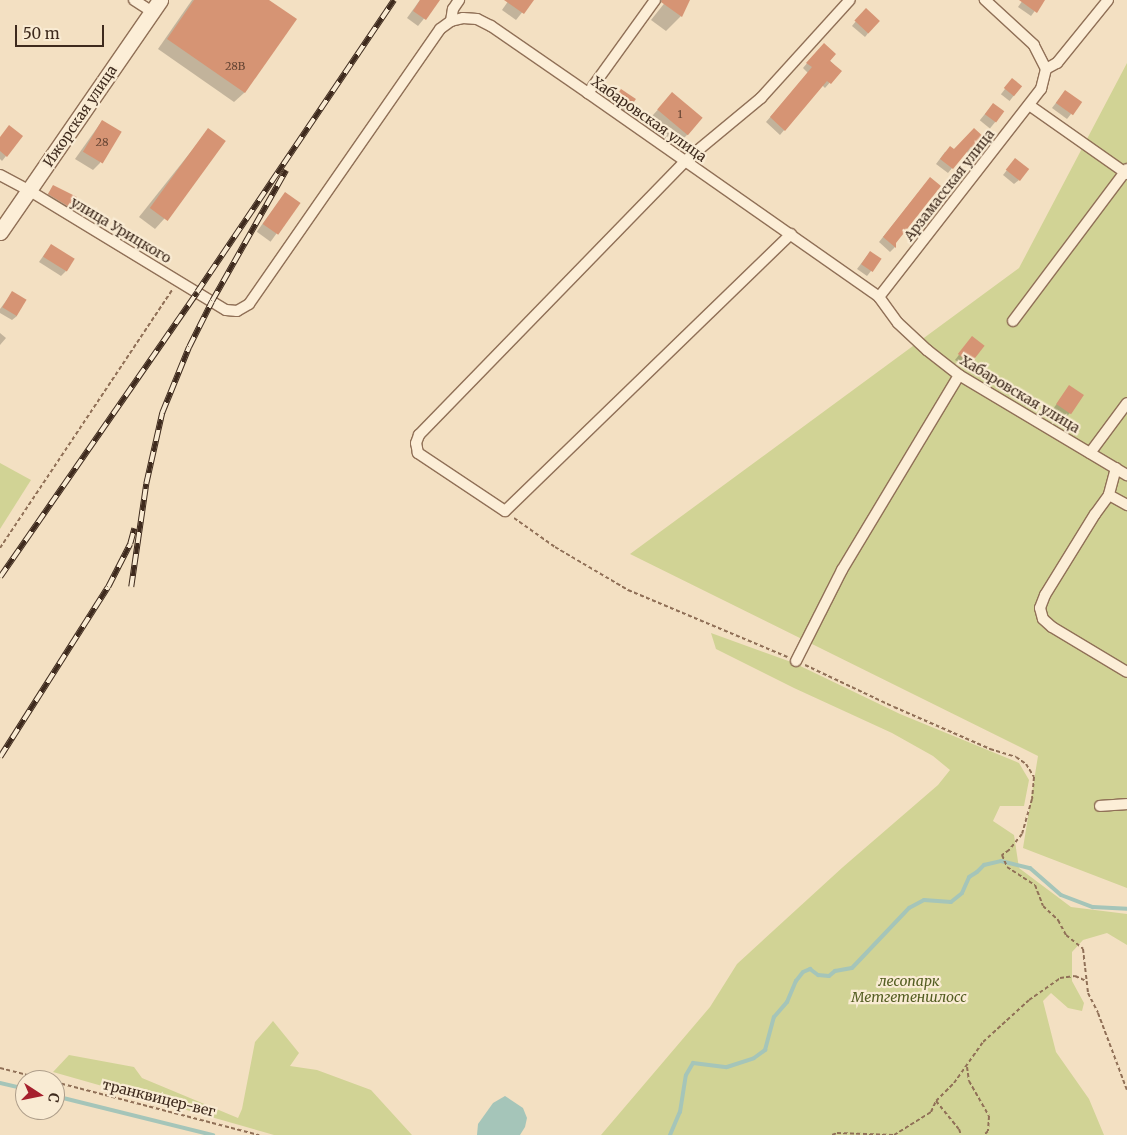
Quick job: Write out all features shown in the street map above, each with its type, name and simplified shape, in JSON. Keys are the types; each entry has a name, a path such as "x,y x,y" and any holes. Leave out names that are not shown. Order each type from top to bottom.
{"street":[{"path":"134,0 155,6"},
{"path":"452,20 453,9 459,0"},
{"path":"588,93 656,0"},
{"path":"791,234 504,511 418,453 416,443 419,435 685,161 761,98 850,0"},
{"path":"985,0 1034,45 1046,69 1057,63 1108,0"},
{"name":"Ижорская улица","path":"0,232 30,191 155,6"},
{"name":"Хабаровская улица","path":"452,20 463,18 477,19 491,26 879,297 898,322 927,350 959,375 1127,475"},
{"name":"улица Урицкого","path":"0,175 179,280 226,310 237,311 249,304 440,29 452,20"},
{"name":"Арзамасская улица","path":"879,297 1041,89 1046,69"},
{"path":"1013,321 1126,172 1029,105"},
{"path":"796,661 842,570 959,375"},
{"path":"1090,453 1127,403"},
{"path":"1116,468 1109,495 1095,514 1045,595 1040,608 1043,619 1052,627 1127,672"},
{"path":"1109,495 1127,505"},
{"path":"1100,806 1127,804"}],"path":[{"path":"0,548 179,280"},
{"path":"504,511 555,547 628,590 844,682 894,707 990,749 1016,757 1026,764 1034,777 1032,799 1022,834 1002,856 1007,867 1035,885 1043,906 1058,920 1066,934 1083,949 1088,993 1098,1013 1127,1090"},
{"path":"832,1135 837,1133 895,1135 931,1112 936,1102 983,1042 998,1027 1060,978 1076,976 1086,981"},
{"path":"966,1066 969,1081 989,1116 988,1131 984,1135"},
{"path":"0,1068 15,1072"},
{"name":"транквицер-вег","path":"65,1085 259,1135"},
{"path":"936,1102 959,1129 961,1135"}],"green space":[{"path":"1127,63 1127,888 1023,848 1038,756 630,554 1019,268"},
{"path":"0,463 31,480 0,529"},
{"name":"лесопарк Метгетеншлосс","path":"711,633 794,663 900,714 1019,763 1029,780 1024,806 1000,806 993,821 1014,835 1019,868 1071,907 1127,914 1127,945 1107,933 1083,940 1072,952 1072,981 1084,1003 1082,1011 1068,1008 1051,993 1043,1001 1056,1052 1089,1099 1104,1135 601,1135 710,1007 737,964 843,867 938,785 950,770 933,756 892,733 794,688 716,649"},
{"path":"273,1021 299,1053 290,1066 317,1070 371,1090 412,1135 274,1135 65,1075 65,1070 55,1070 69,1055 134,1067 142,1078 238,1118 242,1109 255,1042"}],"shaded area":[{"path":"505,1096 523,1108 527,1118 525,1127 520,1135 477,1135 478,1124 493,1103"}],"building":[{"path":"194,0 269,0 297,19 245,93 167,39"},
{"path":"420,0 440,0 426,20 413,11"},
{"path":"504,0 534,0 524,14"},
{"path":"662,0 690,0 682,17 661,2"},
{"path":"1019,0 1045,0 1037,13"},
{"path":"866,8 880,21 868,33 854,20"},
{"path":"824,43 836,54 830,61 842,71 831,84 827,81 785,131 770,117 812,67 806,63"},
{"path":"1012,78 1022,86 1014,96 1004,88"},
{"path":"621,89 636,99 629,109 614,99"},
{"path":"1065,90 1082,102 1073,115 1056,103"},
{"path":"672,92 703,118 688,135 657,110"},
{"path":"993,103 1004,111 996,123 985,114"},
{"path":"102,120 122,132 103,164 83,152"},
{"path":"9,125 23,136 7,157 0,151 0,137"},
{"path":"208,128 226,141 168,221 150,208"},
{"path":"974,128 986,139 975,150 971,147 953,169 940,159 950,146 954,149"},
{"path":"1015,158 1029,169 1020,181 1006,170"},
{"path":"930,177 941,186 896,243 896,248 883,237"},
{"path":"53,185 77,197 71,208 48,194"},
{"path":"285,192 301,203 278,235 263,224"},
{"path":"51,244 75,259 67,272 43,257"},
{"path":"870,251 882,259 873,272 861,264"},
{"path":"12,291 27,300 17,316 2,307"},
{"path":"972,336 985,346 970,364 958,354"},
{"path":"1069,385 1084,395 1071,414 1056,404"}],"waterway":[{"path":"670,1135 680,1112 686,1075 693,1063 727,1067 754,1058 765,1050 774,1017 787,1002 796,981 803,972 810,969 818,975 829,976 835,971 852,968 909,908 924,900 951,902 962,893 969,877 984,865 1001,861 1030,868 1061,895 1093,907 1127,909"},
{"path":"0,1083 15,1087"},
{"path":"65,1098 213,1135"}],"railway":[{"path":"0,577 197,292 394,0"},
{"path":"131,587 146,484 162,413 189,347 212,301 286,170"},
{"path":"0,757 108,587 130,544 134,529"}]}
